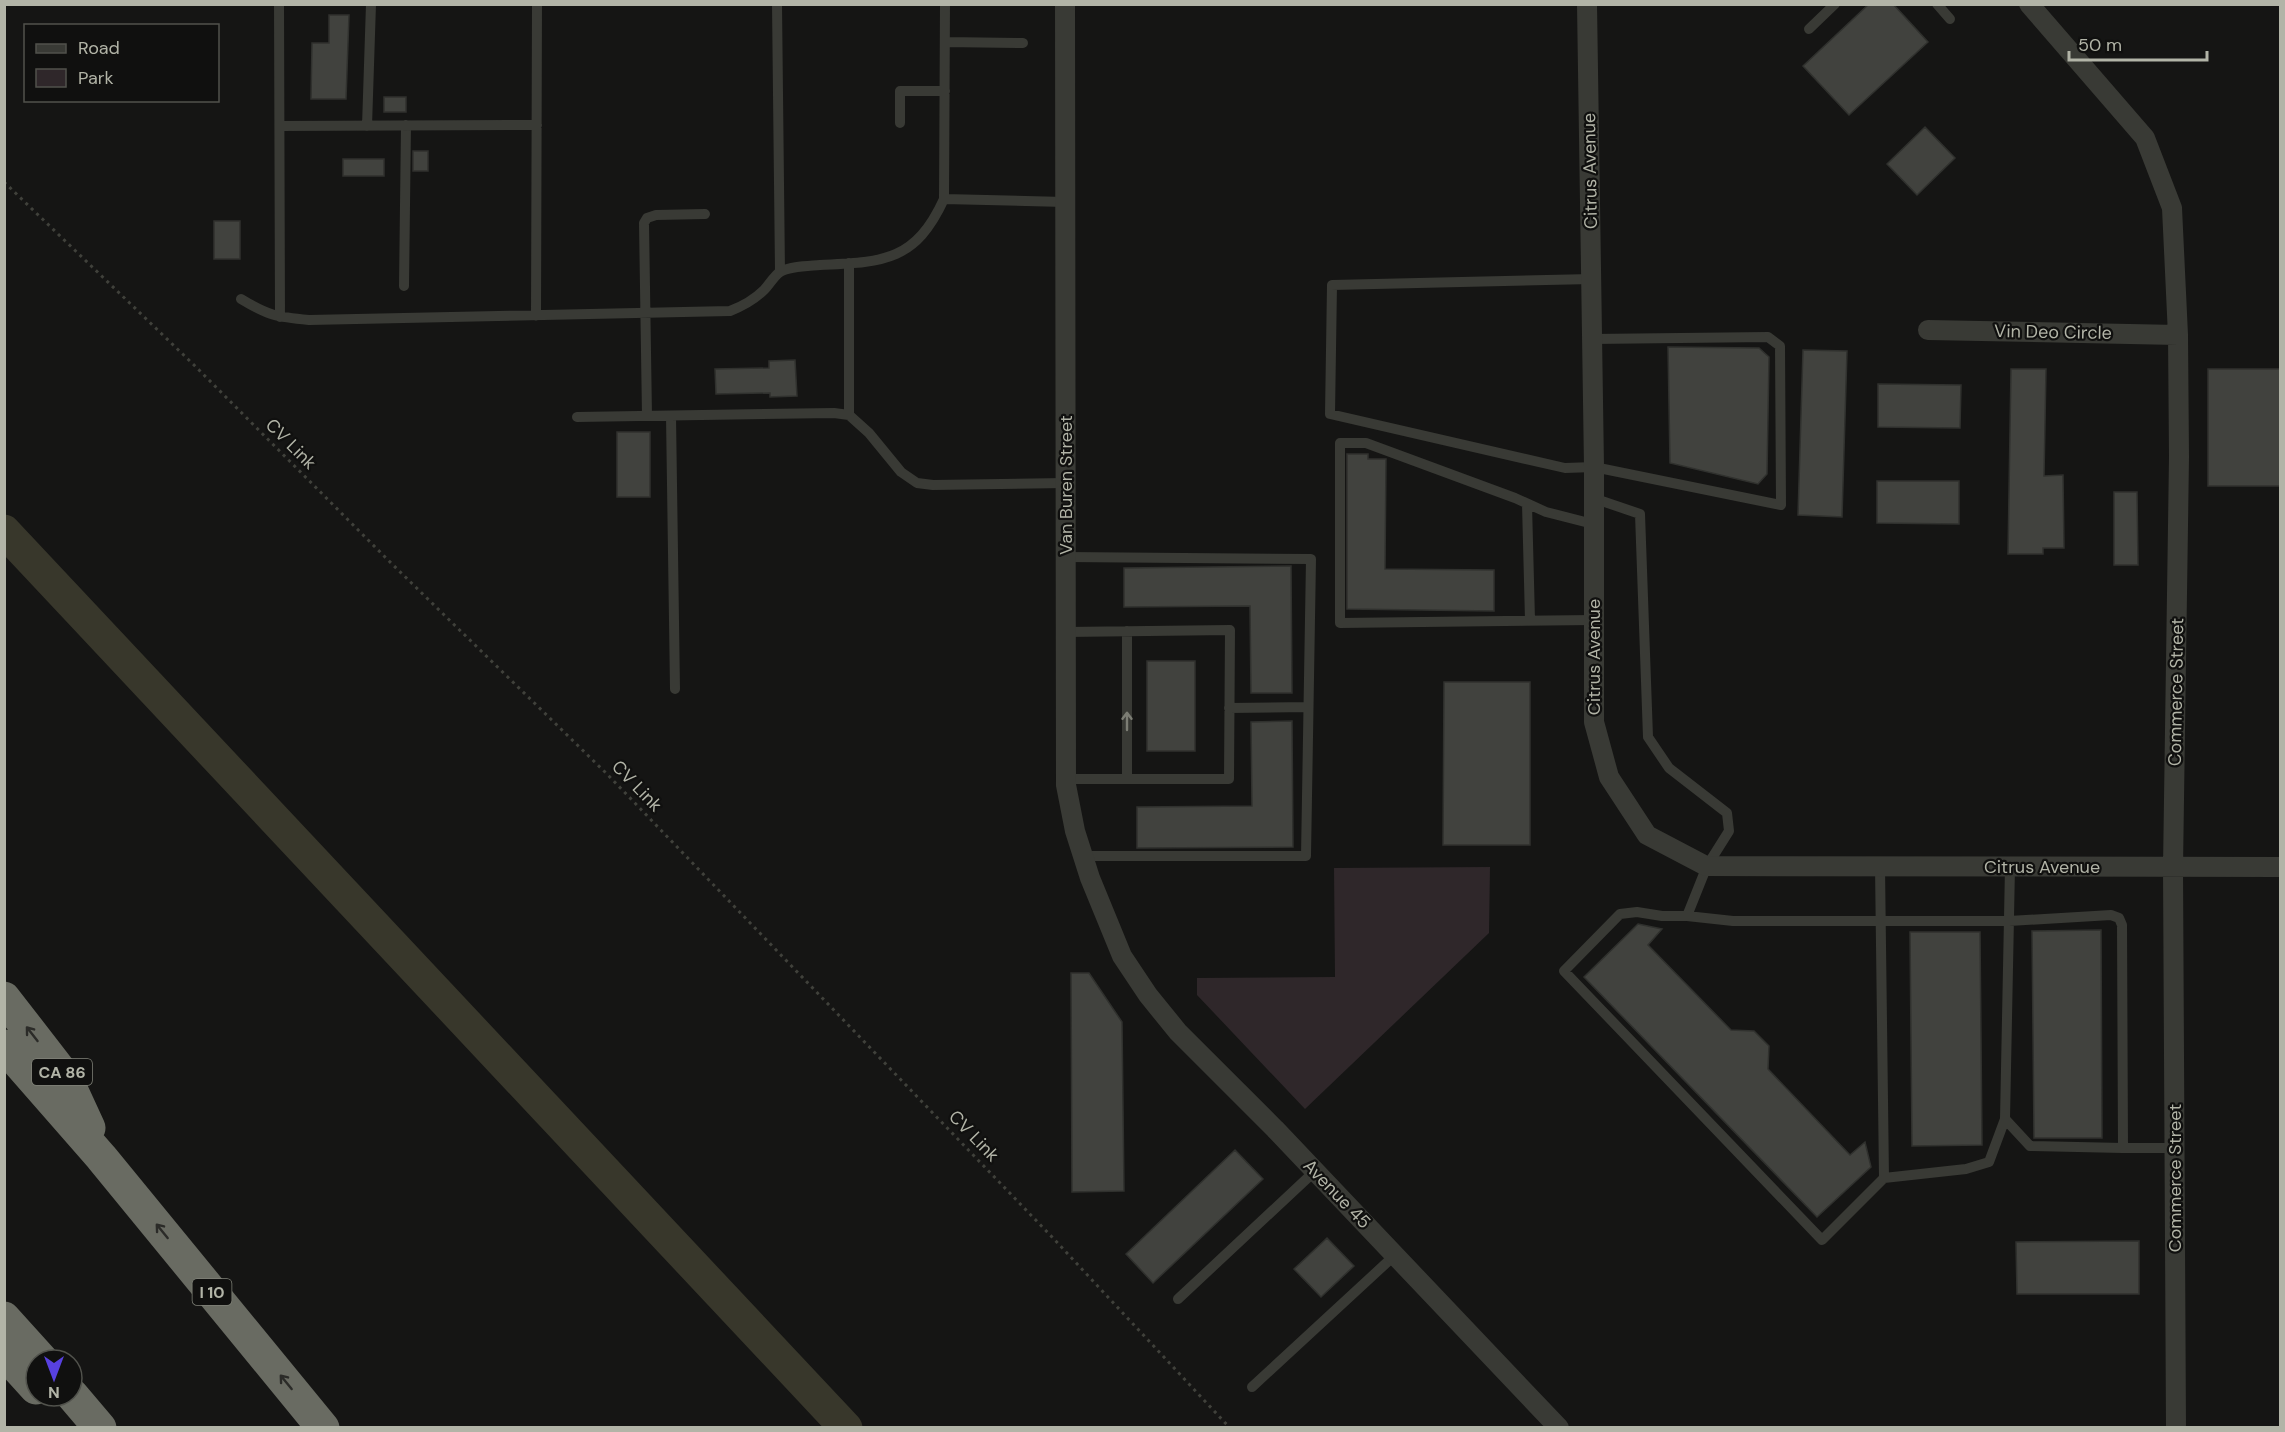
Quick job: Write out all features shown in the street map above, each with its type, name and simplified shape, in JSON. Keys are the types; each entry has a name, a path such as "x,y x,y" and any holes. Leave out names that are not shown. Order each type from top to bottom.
{"highway":[{"name":"CA 86","path":"4,998 66,1078 101,1157"},
{"name":"I 10","path":"4,1046 101,1157 323,1428"},
{"path":"4,1318 31,1348"},
{"path":"4,1353 24,1375"},
{"path":"54,1408 72,1428"},
{"path":"83,1408 100,1428"}],"street":[{"name":"Van Buren Street","path":"1065,4 1066,779 1075,831 1122,956"},
{"name":"Citrus Avenue","path":"1587,4 1594,467 1594,722 1610,777 1647,835 1707,866 2280,867"},
{"name":"Commerce Street","path":"2029,4 2145,138 2172,208 2178,335 2179,457 2173,868 2176,1428"},
{"name":"Vin Deo Circle","path":"1928,330 2178,335"},
{"name":"Avenue 45","path":"1122,956 1148,995 1178,1032 1315,1171 1559,1428"}],"lane":[{"path":"279,4 280,317"},
{"path":"367,126 370,4"},
{"path":"536,316 537,4"},
{"path":"777,4 780,272"},
{"path":"241,299 266,314 309,320 730,311 748,304 780,272 803,266 878,261 900,252 922,237 933,223 944,199 945,4"},
{"path":"1809,29 1835,4"},
{"path":"1936,4 1950,19"},
{"path":"945,42 1023,43"},
{"path":"900,123 900,91 945,91"},
{"path":"404,286 406,125"},
{"path":"280,126 537,125"},
{"path":"944,199 1065,202"},
{"path":"647,416 644,223 647,218 656,214 705,214"},
{"path":"849,263 849,415"},
{"path":"1592,279 1332,285 1330,414 1565,468 1594,467 1781,504 1780,346 1768,337 1592,339"},
{"path":"577,417 849,415 869,433 901,472 917,483 933,485 1065,483"},
{"path":"671,416 675,689"},
{"path":"1593,524 1546,512 1366,443 1340,443 1340,623 1594,620"},
{"path":"1593,498 1640,514 1648,737 1669,768 1727,813 1729,831 1707,866 1687,916"},
{"path":"1527,504 1530,621"},
{"path":"1066,557 1311,559 1306,856 1083,856"},
{"path":"1066,632 1230,630 1229,779 1066,779"},
{"path":"1127,631 1127,779"},
{"path":"1229,708 1308,707"},
{"path":"1880,867 1884,1178"},
{"path":"2010,867 2009,921 2005,1119 1989,1162 1966,1169 1884,1178 1822,1240 1564,971 1620,914 1637,912 1733,921 2009,921 2111,915 2119,918 2122,925 2123,1148"},
{"path":"2005,1119 2030,1146 2175,1148"},
{"path":"1178,1299 1315,1171"},
{"path":"1252,1387 1395,1255"}],"path":[{"name":"CV Link","path":"4,182 606,773 1044,1229 1230,1428"}],"green space":[{"path":"1490,867 1489,933 1305,1109 1197,995 1197,978 1335,977 1334,868"}],"building":[{"path":"1869,4 1893,4 1928,42 1849,115 1803,66"},
{"path":"329,15 349,15 346,99 311,99 312,43 329,43"},
{"path":"384,97 406,97 406,112 384,112"},
{"path":"1925,127 1955,158 1917,195 1887,164"},
{"path":"413,151 428,151 428,171 413,171"},
{"path":"343,159 384,159 384,176 343,176"},
{"path":"214,221 240,221 240,259 214,259"},
{"path":"1668,347 1759,348 1769,357 1767,474 1758,484 1670,463"},
{"path":"1803,350 1847,351 1842,517 1798,515"},
{"path":"795,360 797,396 770,397 770,393 716,394 715,369 769,368 769,361"},
{"path":"2011,369 2046,369 2044,476 2063,475 2064,548 2043,548 2043,554 2008,554"},
{"path":"2208,369 2280,369 2280,486 2208,486"},
{"path":"1878,384 1961,385 1960,428 1878,427"},
{"path":"617,432 650,432 650,497 617,497"},
{"path":"1347,454 1368,454 1368,459 1386,459 1385,569 1494,570 1494,611 1347,609"},
{"path":"1877,481 1959,481 1959,524 1877,523"},
{"path":"2114,492 2137,492 2138,565 2114,565"},
{"path":"1291,566 1292,693 1251,693 1250,606 1124,607 1124,568"},
{"path":"1147,661 1195,661 1195,751 1147,751"},
{"path":"1444,682 1530,682 1530,845 1443,845"},
{"path":"1292,721 1293,847 1137,848 1137,807 1252,806 1251,722"},
{"path":"1638,924 1662,929 1648,945 1731,1030 1754,1031 1769,1046 1768,1069 1850,1155 1865,1142 1871,1167 1817,1217 1584,977"},
{"path":"2101,930 2102,1138 2034,1138 2032,931"},
{"path":"1910,932 1980,932 1982,1145 1912,1146"},
{"path":"1071,973 1089,973 1122,1022 1124,1191 1072,1192"},
{"path":"1235,1150 1263,1179 1153,1283 1126,1254"},
{"path":"1327,1238 1354,1266 1321,1297 1294,1269"},
{"path":"2139,1241 2139,1294 2017,1294 2016,1242"}],"waterway":[{"path":"4,531 846,1428"}]}
